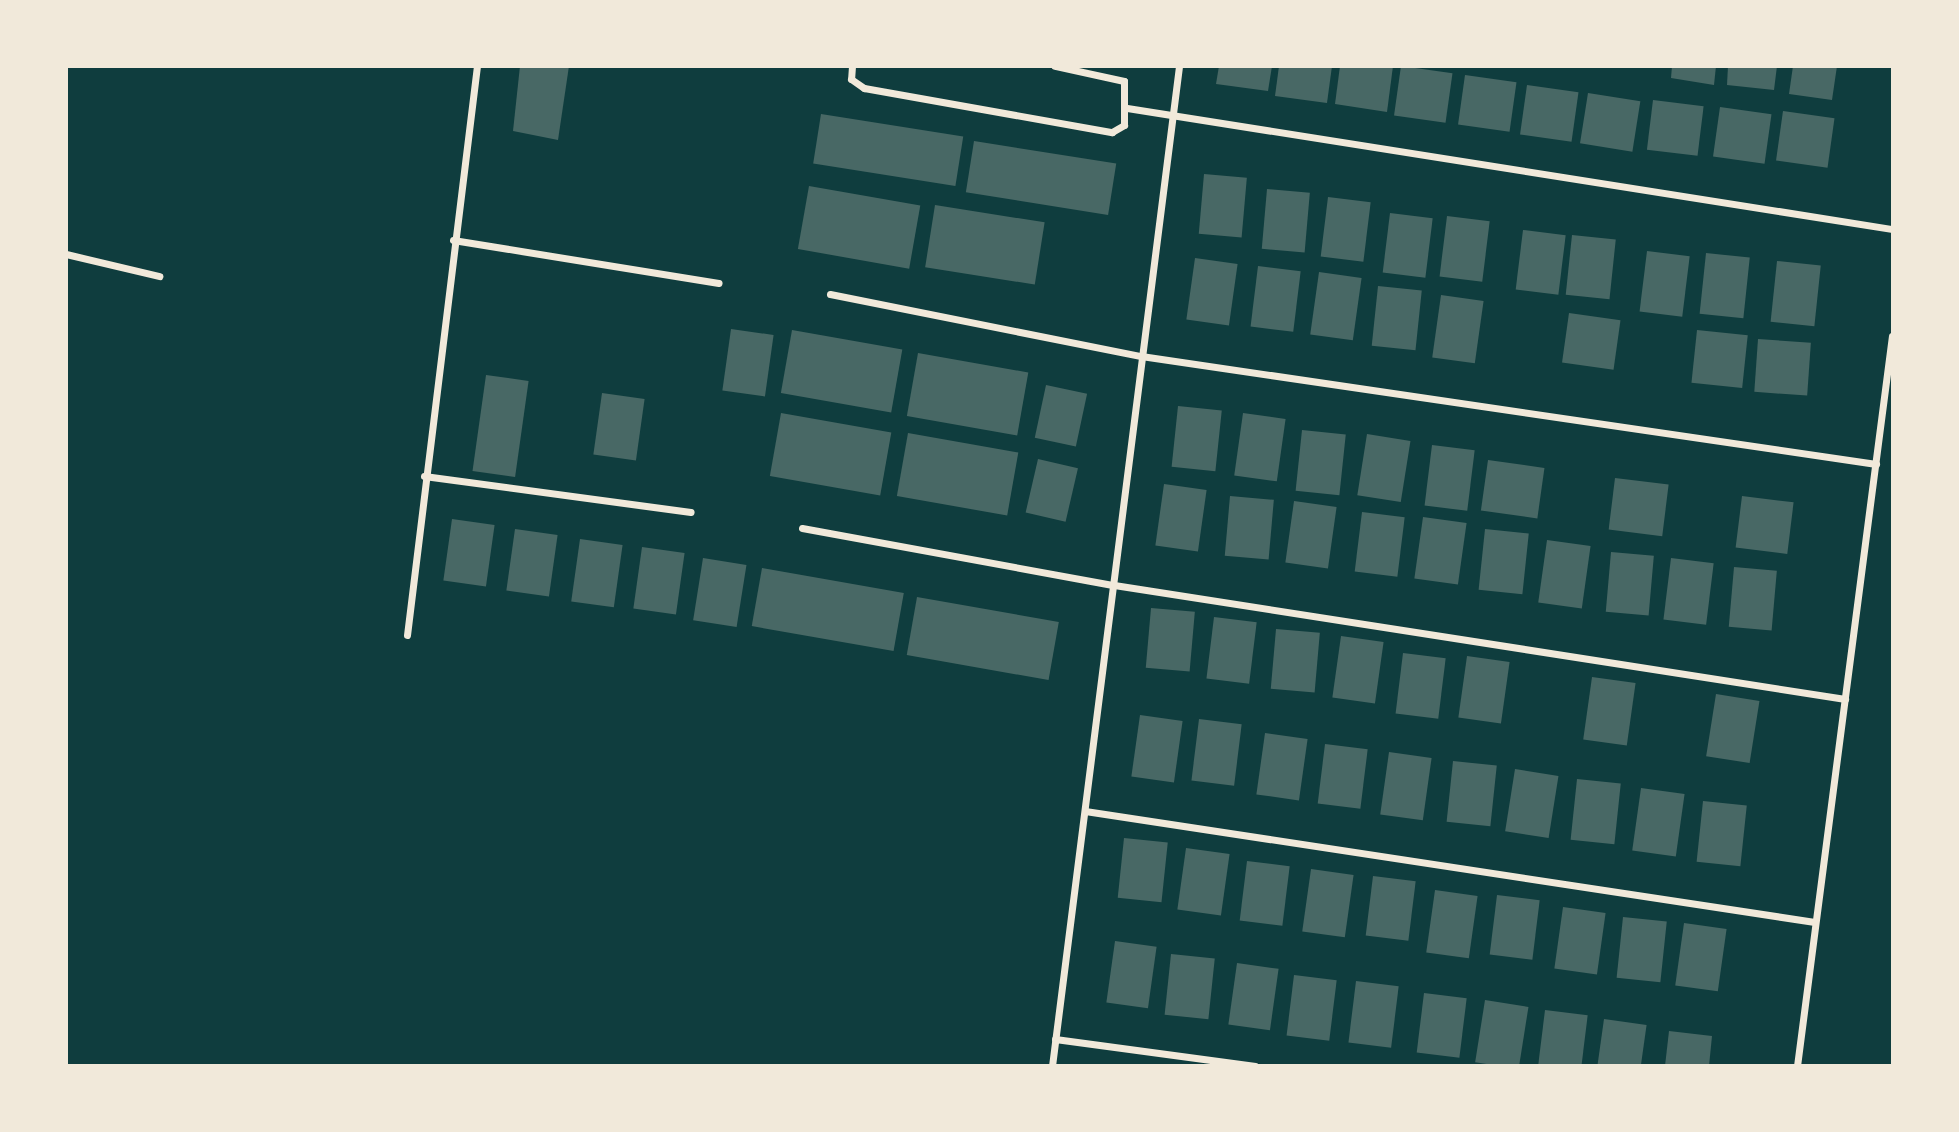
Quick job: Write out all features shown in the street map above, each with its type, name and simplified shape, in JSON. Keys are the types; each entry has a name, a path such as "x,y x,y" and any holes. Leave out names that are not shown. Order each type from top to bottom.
{"street":[{"path":"407,635 453,240 477,66"},
{"path":"852,66 851,79 864,88 1112,132 1124,125 1127,108 1124,81 1055,66"},
{"path":"1052,1066 1179,66"},
{"path":"1127,108 1174,121 1892,229"},
{"path":"453,240 719,283"},
{"path":"66,254 159,276"},
{"path":"830,294 1141,356 1876,464"},
{"path":"1797,1066 1892,335"},
{"path":"424,476 691,512"},
{"path":"802,528 1115,585 1845,699"},
{"path":"1085,811 1815,922"},
{"path":"1055,1039 1255,1066"}],"building":[{"path":"520,66 569,66 558,140 513,131"},
{"path":"1219,66 1272,66 1268,91 1216,84"},
{"path":"1279,66 1332,66 1327,103 1275,96"},
{"path":"1340,66 1393,66 1387,112 1335,104"},
{"path":"1401,66 1452,73 1446,123 1394,116"},
{"path":"1672,66 1716,66 1714,85 1671,78"},
{"path":"1728,66 1777,66 1774,90 1727,85"},
{"path":"1793,66 1837,66 1832,100 1789,94"},
{"path":"1465,75 1516,82 1510,132 1458,125"},
{"path":"1527,85 1578,92 1572,142 1520,135"},
{"path":"1588,93 1640,101 1632,152 1580,143"},
{"path":"1653,100 1704,106 1698,156 1647,150"},
{"path":"1720,107 1771,114 1765,164 1713,157"},
{"path":"1783,111 1834,118 1828,168 1776,161"},
{"path":"821,114 963,137 955,186 813,163"},
{"path":"974,141 1116,164 1108,215 966,192"},
{"path":"1204,174 1247,178 1242,238 1199,234"},
{"path":"809,186 920,206 909,269 798,249"},
{"path":"1267,189 1310,193 1305,253 1262,249"},
{"path":"1328,197 1371,202 1363,262 1321,257"},
{"path":"935,205 1045,222 1035,285 925,267"},
{"path":"1390,213 1433,218 1425,278 1383,273"},
{"path":"1447,216 1490,221 1482,282 1440,277"},
{"path":"1523,230 1566,235 1558,295 1516,290"},
{"path":"1572,235 1616,240 1609,299 1566,295"},
{"path":"1647,251 1690,256 1682,317 1640,312"},
{"path":"1706,253 1750,258 1743,318 1700,314"},
{"path":"1195,258 1238,264 1229,325 1186,319"},
{"path":"1777,261 1821,266 1814,326 1771,322"},
{"path":"1258,266 1301,271 1293,332 1251,327"},
{"path":"1319,272 1362,278 1353,340 1310,334"},
{"path":"1378,286 1422,291 1415,350 1372,346"},
{"path":"1441,295 1484,301 1475,363 1432,357"},
{"path":"1569,313 1620,320 1614,370 1562,363"},
{"path":"731,329 774,335 765,396 722,390"},
{"path":"792,330 902,349 891,412 781,393"},
{"path":"1697,330 1748,335 1742,388 1691,383"},
{"path":"1758,339 1811,343 1807,396 1754,392"},
{"path":"918,353 1028,372 1017,435 907,416"},
{"path":"486,375 529,381 515,477 473,471"},
{"path":"1046,385 1087,394 1076,447 1035,438"},
{"path":"602,393 645,399 636,460 593,454"},
{"path":"1178,406 1222,411 1215,471 1172,467"},
{"path":"781,413 891,432 880,495 770,476"},
{"path":"1243,413 1286,419 1277,481 1234,475"},
{"path":"1302,430 1346,435 1339,495 1296,491"},
{"path":"908,433 1018,452 1007,515 897,496"},
{"path":"1367,434 1410,441 1401,502 1357,495"},
{"path":"1432,445 1475,450 1467,511 1425,506"},
{"path":"1038,459 1078,468 1066,522 1026,513"},
{"path":"1488,460 1544,468 1537,518 1481,511"},
{"path":"1615,478 1669,485 1662,536 1609,530"},
{"path":"1164,484 1207,490 1198,551 1155,545"},
{"path":"1230,496 1274,500 1269,560 1225,556"},
{"path":"1742,496 1794,502 1787,554 1736,548"},
{"path":"1294,501 1337,507 1328,568 1285,562"},
{"path":"1362,512 1405,517 1397,577 1355,572"},
{"path":"1423,517 1467,523 1458,585 1414,578"},
{"path":"452,519 495,525 486,586 443,580"},
{"path":"515,529 558,535 549,596 506,590"},
{"path":"1485,529 1529,534 1522,594 1479,590"},
{"path":"580,539 623,545 614,607 571,601"},
{"path":"1547,540 1591,546 1582,609 1538,602"},
{"path":"642,547 685,553 676,614 633,608"},
{"path":"1611,552 1654,556 1649,616 1606,612"},
{"path":"703,558 746,565 737,627 693,620"},
{"path":"1671,558 1714,563 1706,625 1663,620"},
{"path":"1734,567 1777,571 1772,631 1729,627"},
{"path":"762,568 904,593 894,651 752,626"},
{"path":"917,597 1059,622 1049,680 907,655"},
{"path":"1151,608 1195,612 1190,672 1146,668"},
{"path":"1214,617 1257,622 1249,684 1206,679"},
{"path":"1276,629 1320,633 1315,693 1271,689"},
{"path":"1341,636 1384,642 1375,703 1332,697"},
{"path":"1403,653 1446,658 1438,719 1396,714"},
{"path":"1467,656 1510,662 1501,723 1458,717"},
{"path":"1592,677 1636,683 1627,746 1583,739"},
{"path":"1716,694 1759,701 1750,763 1706,756"},
{"path":"1140,715 1183,721 1174,782 1131,776"},
{"path":"1199,719 1242,724 1234,786 1191,781"},
{"path":"1265,733 1308,739 1299,800 1256,794"},
{"path":"1325,744 1368,749 1360,809 1318,804"},
{"path":"1389,752 1432,758 1423,820 1380,814"},
{"path":"1453,761 1497,766 1490,826 1447,822"},
{"path":"1515,769 1558,776 1549,838 1505,831"},
{"path":"1577,779 1621,784 1614,844 1571,840"},
{"path":"1641,788 1685,794 1676,857 1632,850"},
{"path":"1703,801 1747,806 1740,866 1697,862"},
{"path":"1124,838 1168,843 1161,902 1118,898"},
{"path":"1186,848 1230,854 1221,916 1177,909"},
{"path":"1247,861 1290,866 1282,926 1240,921"},
{"path":"1311,869 1354,875 1345,937 1302,931"},
{"path":"1373,876 1416,881 1408,941 1366,936"},
{"path":"1435,890 1478,896 1469,958 1426,952"},
{"path":"1497,895 1540,900 1532,960 1490,955"},
{"path":"1563,907 1606,913 1597,974 1554,968"},
{"path":"1623,917 1667,922 1660,982 1617,978"},
{"path":"1684,923 1727,929 1718,991 1675,985"},
{"path":"1115,941 1157,947 1148,1008 1106,1002"},
{"path":"1171,954 1215,959 1208,1019 1165,1015"},
{"path":"1237,963 1279,969 1270,1030 1228,1024"},
{"path":"1294,975 1337,980 1329,1041 1287,1036"},
{"path":"1356,981 1399,986 1391,1048 1348,1043"},
{"path":"1424,993 1467,998 1459,1058 1417,1053"},
{"path":"1485,1000 1528,1007 1519,1066 1475,1062"},
{"path":"1545,1010 1588,1015 1581,1066 1538,1066"},
{"path":"1604,1019 1647,1025 1641,1066 1597,1066"},
{"path":"1669,1031 1712,1036 1709,1066 1665,1066"}]}
